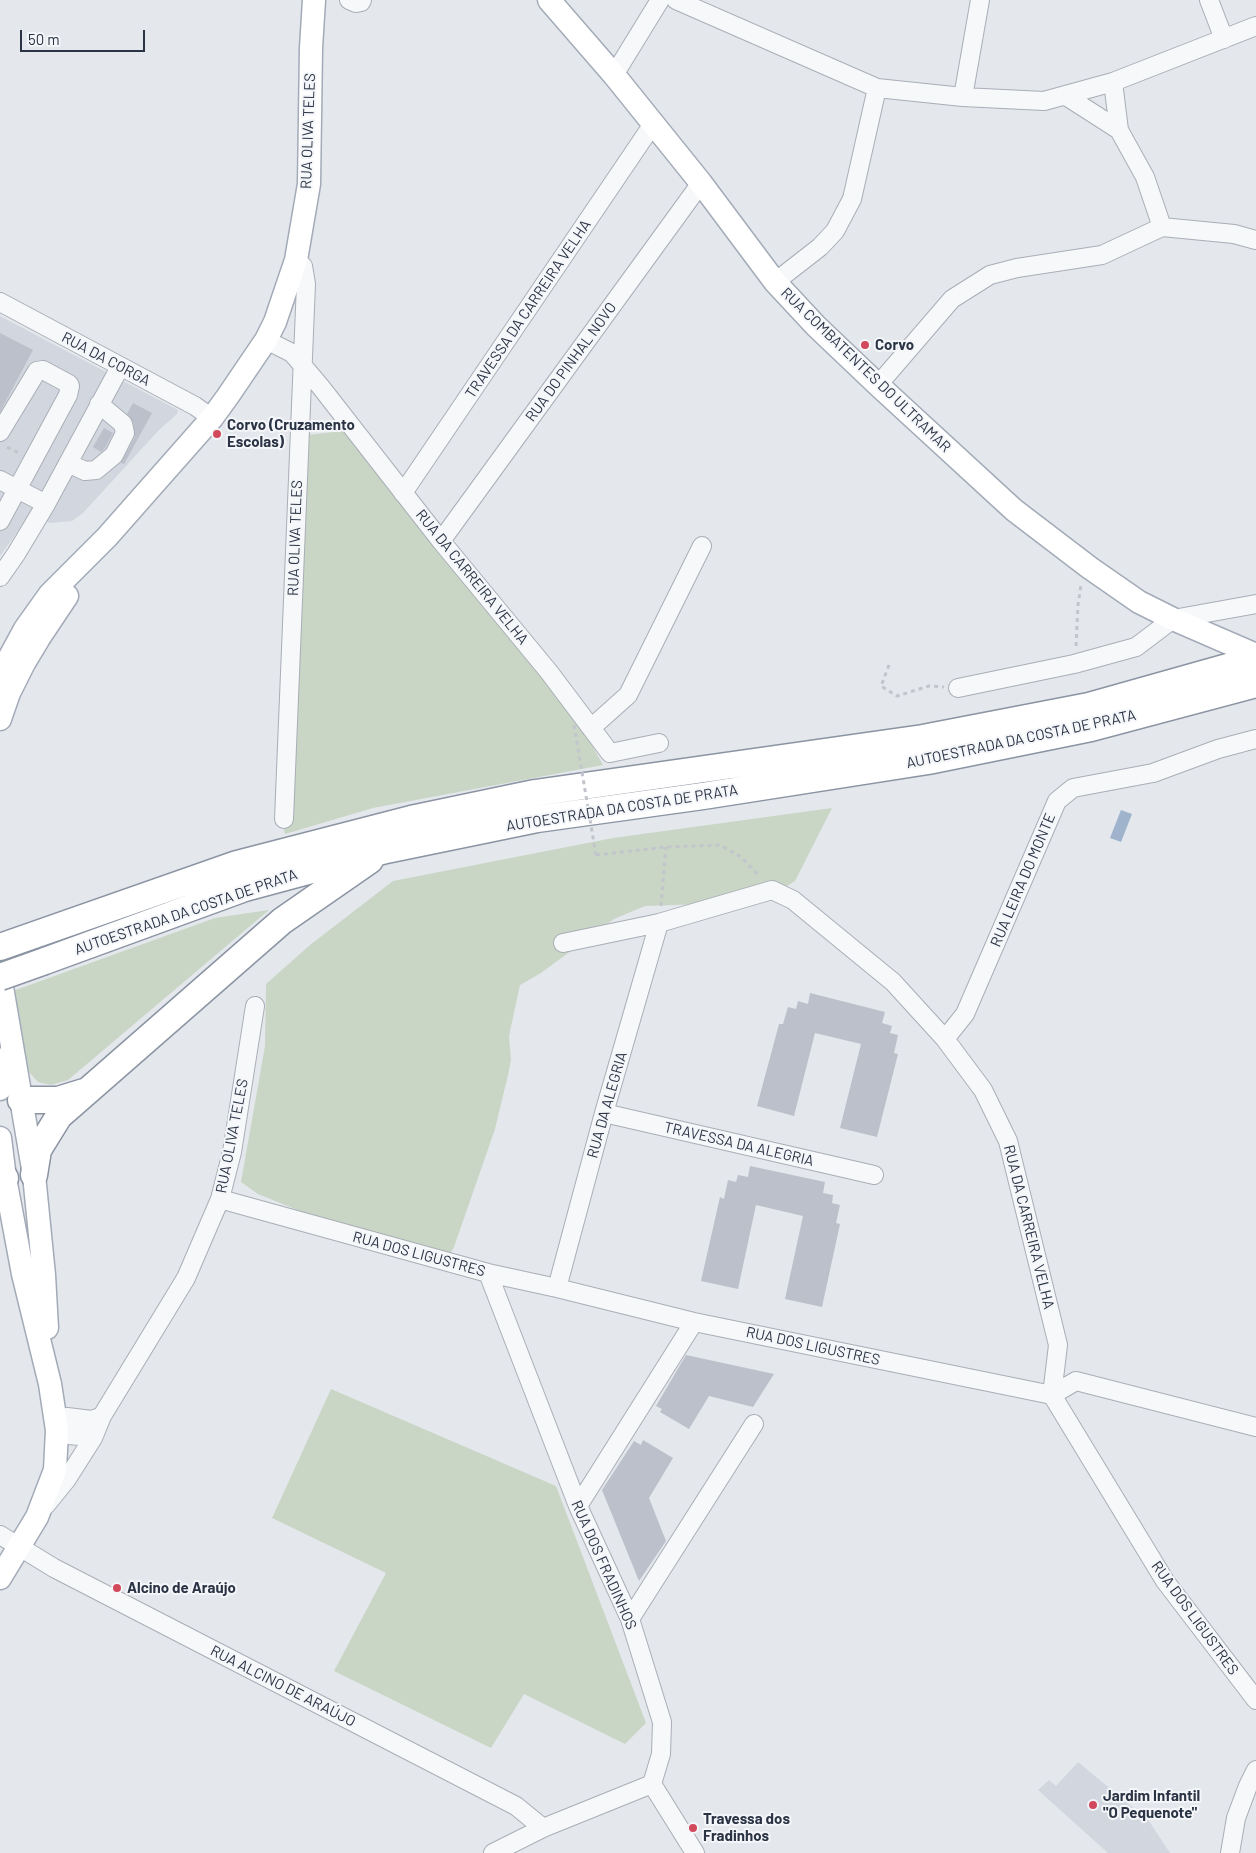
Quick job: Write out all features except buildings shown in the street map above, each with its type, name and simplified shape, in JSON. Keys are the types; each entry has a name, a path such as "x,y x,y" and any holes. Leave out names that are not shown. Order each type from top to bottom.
{"highway":[{"name":"AUTOESTRADA DA COSTA DE PRATA","path":"0,946 237,864 411,819 534,794 932,736 1089,706 1256,659"},
{"name":"AUTOESTRADA DA COSTA DE PRATA","path":"0,976 245,888 386,850 538,819 703,796 928,761 1091,728 1256,684"},
{"path":"34,1175 38,1150 59,1116 282,921 386,850"},
{"path":"6,1089 58,1100 87,1091"}],"main road":[{"name":"RUA OLIVA TELES","path":"0,675 25,629 50,594 107,537 212,418 266,340 296,260 309,184 310,48 314,0"},
{"name":"RUA COMBATENTES DO ULTRAMAR","path":"550,0 614,75 701,183 775,282 816,326 878,385 1014,510 1088,567 1139,602 1256,655"},
{"name":"RUA OLIVA TELES","path":"0,719 9,693 39,638 107,537"},
{"name":"RUA OLIVA TELES","path":"0,976 12,1047 6,1089 34,1175 44,1275 50,1384 56,1427 55,1470 38,1517 0,1578"},
{"name":"RUA OLIVA TELES","path":"0,1138 3,1175 23,1274 50,1384"}],"street":[{"path":"349,0 356,3 362,0"},
{"path":"614,75 660,0"},
{"path":"676,0 877,88 963,97 1044,101 1113,82 1256,26"},
{"path":"963,97 980,0"},
{"path":"1208,0 1224,39"},
{"path":"1113,82 1120,130 1145,177 1162,227"},
{"path":"775,282 820,247 835,231 852,199 877,88"},
{"path":"1066,96 1120,130"},
{"name":"TRAVESSA DA CARREIRA VELHA","path":"404,493 653,124"},
{"name":"RUA DO PINHAL NOVO","path":"441,541 701,183"},
{"path":"878,385 952,299 990,275 1017,268 1102,255 1162,227 1234,234 1256,240"},
{"name":"RUA OLIVA TELES","path":"284,820 301,364 306,284 303,266 296,260"},
{"name":"RUA DA CORGA","path":"0,302 120,368 195,406 212,418"},
{"name":"RUA DA CARREIRA VELHA","path":"266,340 292,353 301,364 441,541 549,672 582,727 610,753 659,743"},
{"path":"0,577 46,504 120,368"},
{"path":"0,432 37,371 43,370 69,384 68,395 0,522"},
{"path":"68,463 85,471 96,470 114,455 125,434 123,424 99,404"},
{"path":"0,480 46,504"},
{"path":"582,727 628,695 702,546"},
{"path":"958,688 1074,664 1136,647 1173,619 1256,604"},
{"name":"RUA LEIRA DO MONTE","path":"945,1039 966,1014 1057,801 1073,788 1153,773 1218,749 1256,738"},
{"path":"562,943 660,924 772,890"},
{"name":"RUA DA CARREIRA VELHA","path":"772,890 793,900 893,982 945,1039 983,1090 1008,1142 1058,1345 1052,1395"},
{"name":"RUA DA ALEGRIA","path":"557,1288 604,1113 660,924"},
{"name":"RUA OLIVA TELES","path":"38,1517 67,1479 186,1278 220,1199 232,1152 255,1006"},
{"name":"TRAVESSA DA ALEGRIA","path":"604,1113 874,1175"},
{"name":"RUA DOS LIGUSTRES","path":"220,1199 488,1273 694,1322 1052,1395 1165,1581 1256,1700"},
{"name":"RUA DOS FRADINHOS","path":"488,1273 578,1506 630,1619 662,1722 661,1754 652,1784"},
{"path":"578,1506 694,1322"},
{"path":"1052,1395 1076,1381 1256,1427"},
{"path":"56,1427 80,1436 99,1423"},
{"path":"630,1619 754,1424"},
{"name":"RUA ALCINO DE ARAÚJO","path":"0,1535 54,1568 516,1806 543,1828"},
{"path":"1230,1853 1236,1818 1256,1770"},
{"path":"493,1853 543,1828 652,1784 695,1853"}],"path":[{"path":"1074,664 1078,604 1081,585 1088,567"},
{"path":"889,665 881,686 897,696 929,686 958,688"},
{"path":"582,727 596,855 666,847 720,845 741,857 772,890"},
{"path":"660,924 666,847"}],"shaded area":[{"path":"0,316 178,410 177,414 159,430 83,513 72,521 50,523 30,514 0,556"},
{"name":"Jardim Infantil \"O Pequenote\"","path":"1078,1762 1149,1821 1170,1853 1108,1853 1038,1790 1049,1780 1056,1786"}],"green space":[{"path":"352,430 547,665 603,765 373,808 285,834 276,794 298,436"},
{"path":"832,808 795,881 777,892 703,904 645,906 614,919 541,973 520,985 509,1036 511,1060 495,1129 454,1247 448,1258 312,1216 258,1194 241,1182 265,1046 266,984 310,945 393,881 613,838"},
{"path":"269,910 68,1080 51,1085 38,1082 28,1071 13,991 215,918"},
{"path":"331,1389 556,1486 646,1723 625,1744 524,1694 491,1748 334,1671 386,1573 272,1518"}],"water":[{"path":"1121,810 1132,814 1121,842 1110,838"}],"place":[{"name":"Corvo","path":"865,345"},
{"name":"Corvo (Cruzamento Escolas)","path":"217,434"},
{"name":"Alcino de Araújo","path":"117,1588"},
{"name":"Jardim Infantil \"O Pequenote\"","path":"1093,1805"},
{"name":"Travessa dos Fradinhos","path":"693,1828"}]}
